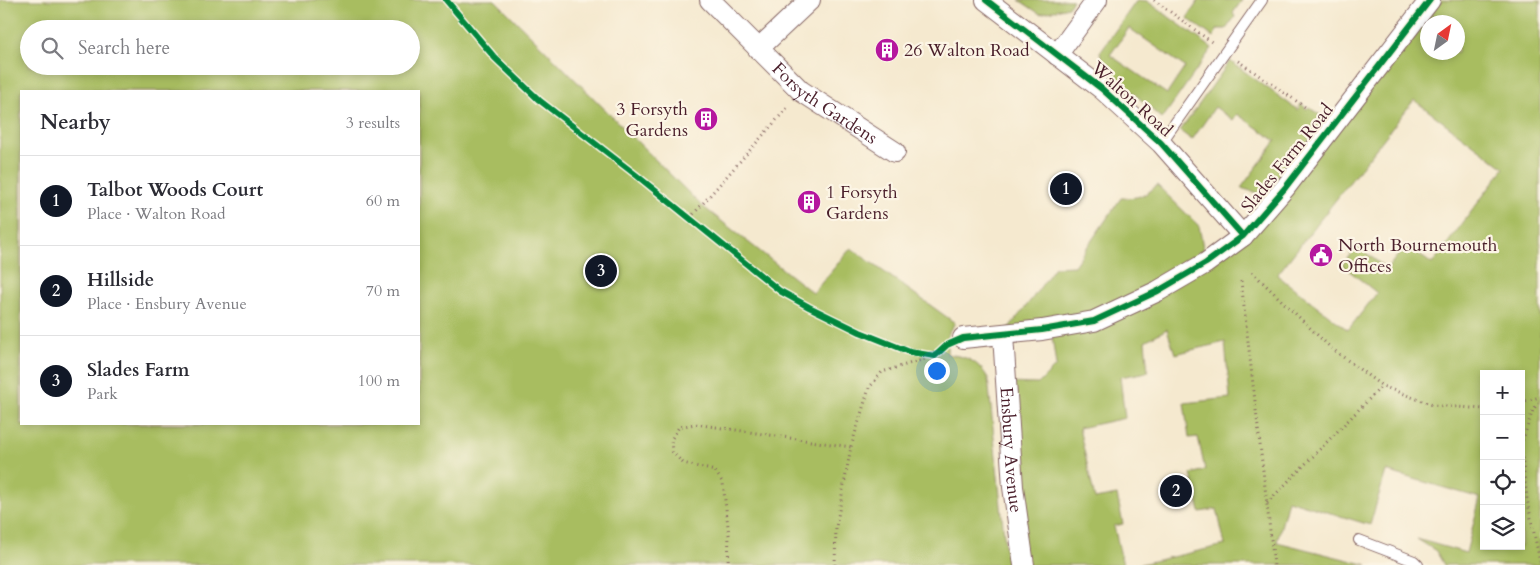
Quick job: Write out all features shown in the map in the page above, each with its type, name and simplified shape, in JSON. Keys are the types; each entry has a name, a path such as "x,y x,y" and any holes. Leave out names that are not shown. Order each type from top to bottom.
{"street":[{"name":"Forsyth Gardens","path":"710,0 801,91 895,152"},
{"name":"Forsyth Gardens","path":"758,49 810,0"},
{"name":"Walton Road","path":"986,0 1102,89 1161,143 1243,236"},
{"path":"1057,55 1098,0"},
{"name":"Slades Farm Road","path":"963,338 1003,335 1094,322 1158,291 1206,263 1243,236 1285,188 1430,0"},
{"name":"Ensbury Avenue","path":"1003,335 1013,487 1024,565"}],"lane":[{"path":"1161,143 1262,0"},
{"path":"1358,540 1414,561 1418,565"}],"path":[{"path":"690,218 801,91"},
{"path":"682,212 698,224"},
{"path":"1252,272 1331,348 1382,386 1433,405 1480,409"},
{"path":"1241,281 1274,565"},
{"path":"835,565 836,528 851,447 869,388 882,372 935,356 947,346 963,338"},
{"path":"918,354 935,356"},
{"path":"1267,503 1382,386"},
{"path":"1525,401 1540,399"},
{"path":"1525,434 1533,410 1540,399"},
{"path":"728,565 729,535 723,484 715,471 683,462 672,452 671,440 679,426 695,424 851,447"},
{"path":"1523,460 1527,498 1540,562"}],"green space":[{"path":"0,0 495,0 701,205 813,293 851,248 955,323 948,333 947,354 971,360 980,367 988,378 1007,565 0,565"},
{"path":"1019,0 1073,0 1068,7 1040,14"},
{"path":"1137,0 1147,1 1212,48 1162,119 1103,65 1100,52","holes":["1129,28 1185,67 1167,94 1110,55"]},
{"path":"1199,0 1242,0 1233,13 1235,17 1226,29 1218,29 1213,37 1187,18"},
{"path":"1430,0 1540,0 1540,565 1444,565 1436,551 1417,539 1466,553 1480,498 1386,471 1370,525 1288,500 1277,542 1368,565 1136,565 1225,545 1217,509 1200,512 1191,474 1205,470 1198,437 1189,438 1184,403 1230,398 1225,342 1175,354 1167,329 1145,341 1148,372 1120,377 1125,418 1079,428 1095,499 1117,495 1123,524 1114,526 1123,565 1024,565 1006,383 1038,384 1056,366 1051,329 1003,335 1055,267 1074,266 1121,198 1140,196 1149,192 1157,185 1199,226 1206,263 1243,236","holes":["1414,100 1504,168 1432,264 1406,245 1387,269 1357,246 1342,265 1377,293 1348,330 1277,275"]},
{"path":"1230,61 1298,110 1301,104 1307,109 1309,107 1327,120 1267,196 1241,188 1276,141 1237,114 1233,120 1215,107 1192,140 1180,131"}],"cycle path":[{"path":"446,0 495,58 539,100 780,291 860,332 910,352 935,356 947,345 963,338 1042,330 1094,321 1158,291 1206,263 1243,236 1285,188 1430,0"},
{"path":"986,0 1102,89 1161,143 1243,236"}],"place":[{"name":"26 Walton Road","path":"887,50"},
{"name":"3 Forsyth Gardens","path":"706,119"},
{"name":"Talbot Woods Court","path":"1066,189"},
{"name":"1 Forsyth Gardens","path":"809,202"},
{"name":"North Bournemouth Offices","path":"1321,255"},
{"name":"Slades Farm","path":"601,271"},
{"name":"Hillside","path":"1176,491"}]}
